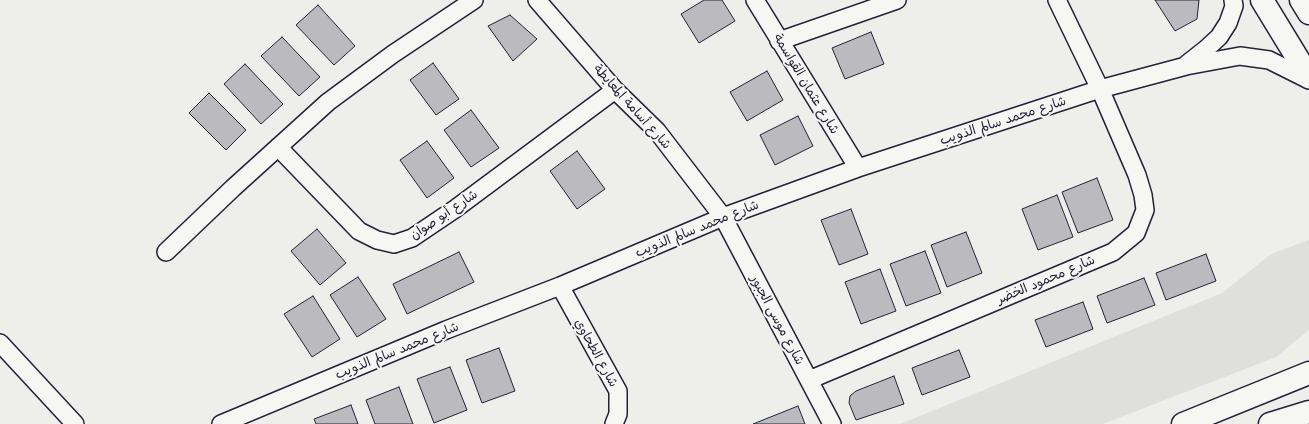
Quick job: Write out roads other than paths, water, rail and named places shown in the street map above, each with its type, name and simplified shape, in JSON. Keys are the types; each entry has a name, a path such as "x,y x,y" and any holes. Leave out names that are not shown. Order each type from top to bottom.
{"main road":[{"path":"1262,0 1309,78"},
{"path":"1302,0 1309,12"},
{"path":"1289,382 1309,361"},
{"path":"1183,424 1309,373"},
{"path":"1270,424 1305,416"}],"street":[{"path":"166,252 328,102 393,54 474,0"},
{"name":"شارع أسامة المعايطة","path":"537,0 615,90 657,131 723,217"},
{"name":"شارع عثمان القواسمة","path":"755,0 858,168"},
{"path":"779,41 897,0"},
{"name":"شارع محمود الخضر","path":"809,380 1113,252 1136,233 1145,210 1143,195 1137,175 1100,90 1057,0"},
{"name":"شارع محمد سالم الذويب","path":"1186,66 1218,37 1228,23 1234,6 1233,0"},
{"name":"شارع محمد سالم الذويب","path":"221,424 446,330 560,286 723,217 858,168 1100,90 1186,66 1240,56 1269,60 1309,78"},
{"name":"شارع أبو صوان","path":"278,147 359,231 377,240 394,244 412,238 455,209 615,90"},
{"name":"شارع موسى الجبور","path":"723,217 832,424"},
{"name":"شارع الطحاوي","path":"560,286 618,391 618,414 614,424"},
{"path":"0,343 75,424"}]}
